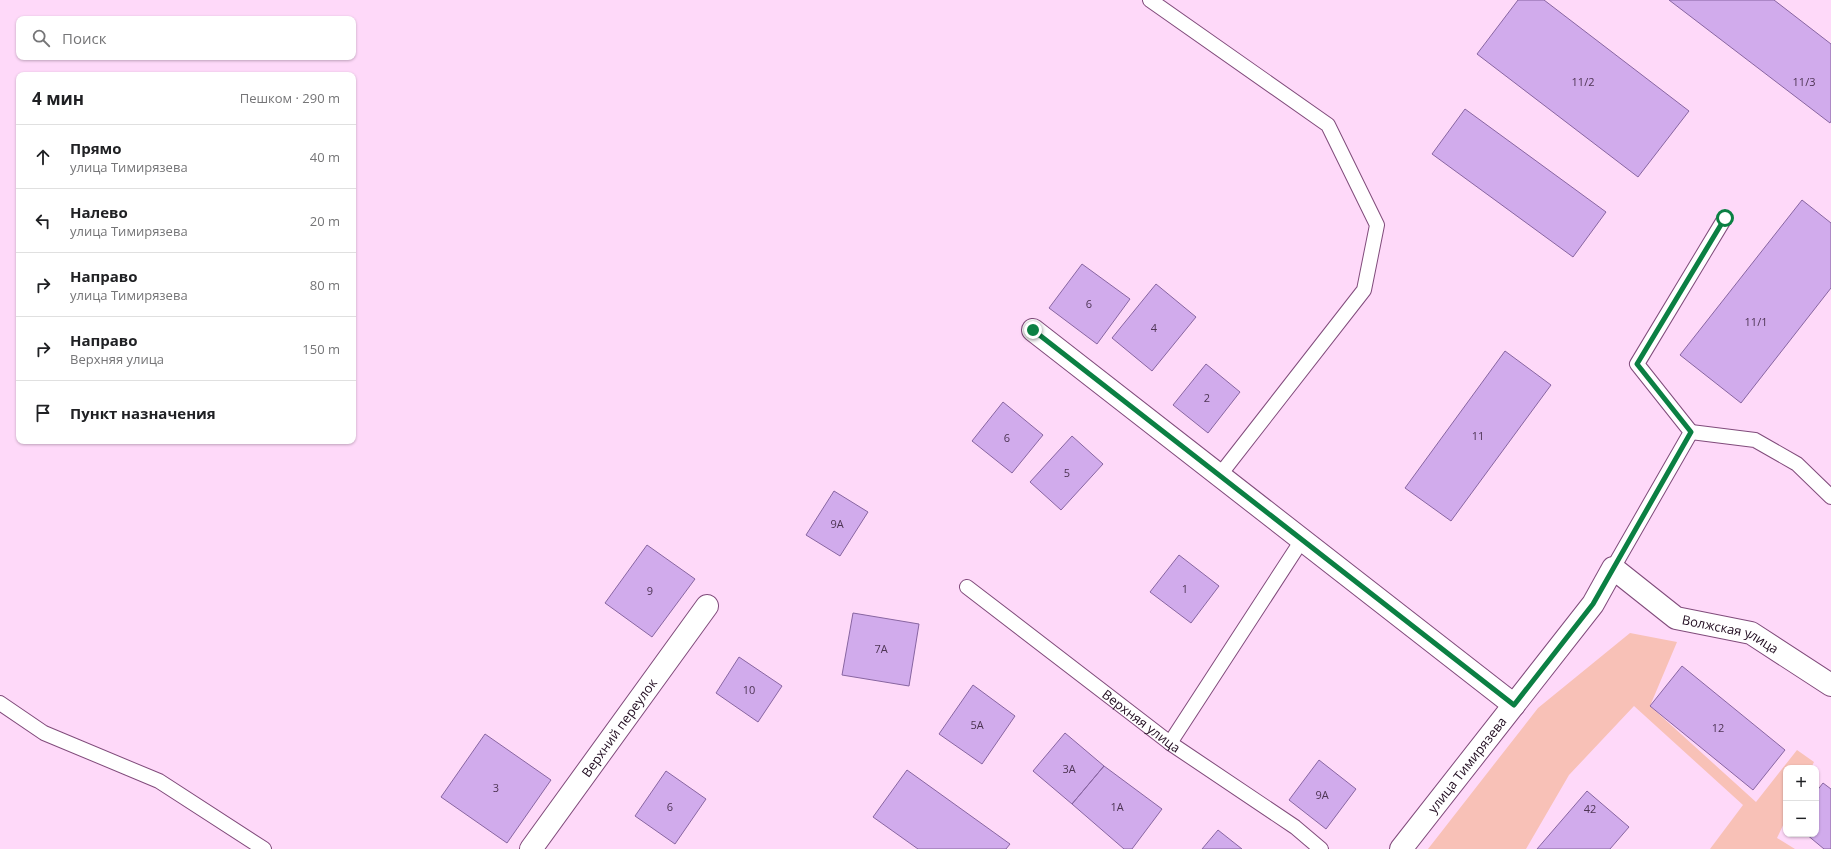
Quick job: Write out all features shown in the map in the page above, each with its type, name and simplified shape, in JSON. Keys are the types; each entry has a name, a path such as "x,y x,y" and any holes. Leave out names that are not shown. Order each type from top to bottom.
{"street":[{"path":"1033,330 1514,705"},
{"name":"Волжская улица","path":"1613,568 1676,618 1751,634 1831,685"},
{"name":"улица Тимирязева","path":"1401,849 1593,604 1613,568"},
{"name":"Верхний переулок","path":"531,849 707,606"}],"lane":[{"path":"1150,0 1328,125 1377,225 1364,290 1219,476"},
{"path":"1725,218 1637,364 1691,432 1756,440 1797,464 1831,497"},
{"name":"улица Тимирязева","path":"1613,568 1691,432"},
{"path":"1170,743 1302,540"},
{"name":"Верхняя улица","path":"967,587 1170,743 1295,827 1321,849"},
{"path":"0,702 44,733 160,781 264,849"}],"shaded area":[{"path":"1630,633 1677,642 1650,706 1756,802 1783,768 1783,825 1777,838 1795,849 1710,849 1743,805 1634,706 1569,775 1526,849 1428,849 1538,708"},
{"path":"1797,750 1814,762 1812,765 1785,765"}],"building":[{"path":"1518,0 1544,0 1689,111 1638,177 1477,54"},
{"path":"1669,0 1774,0 1831,44 1830,123"},
{"path":"1465,109 1606,212 1573,257 1432,154"},
{"path":"1802,200 1831,223 1831,288 1741,403 1680,355"},
{"path":"1082,264 1130,299 1097,344 1049,308"},
{"path":"1156,284 1196,317 1152,371 1112,338"},
{"path":"1505,351 1551,385 1451,521 1405,488"},
{"path":"1206,364 1240,392 1208,433 1173,405"},
{"path":"1003,402 1043,435 1012,473 972,441"},
{"path":"1072,436 1103,464 1061,510 1030,482"},
{"path":"834,491 868,512 840,556 806,535"},
{"path":"647,545 695,579 652,637 605,603"},
{"path":"1179,555 1219,586 1191,623 1150,592"},
{"path":"853,613 919,624 909,686 842,675"},
{"path":"739,657 782,686 758,722 716,693"},
{"path":"1682,666 1785,750 1753,790 1650,706"},
{"path":"973,685 1015,716 982,764 939,734"},
{"path":"1065,733 1104,766 1072,804 1033,771"},
{"path":"485,734 551,780 507,843 441,797"},
{"path":"1319,760 1356,789 1326,829 1289,800"},
{"path":"1104,766 1162,809 1132,849 1124,849 1072,804"},
{"path":"907,770 1010,844 1006,849 918,849 873,817"},
{"path":"666,771 706,799 675,844 635,816"},
{"path":"1823,783 1831,789 1831,849 1824,849 1810,837 1819,837 1819,788"},
{"path":"1587,791 1629,827 1610,849 1537,849"},
{"path":"1218,830 1242,849 1202,849"}],"route":[{"path":"1033,330 1514,705 1593,604 1691,432 1637,364 1725,218"}]}
